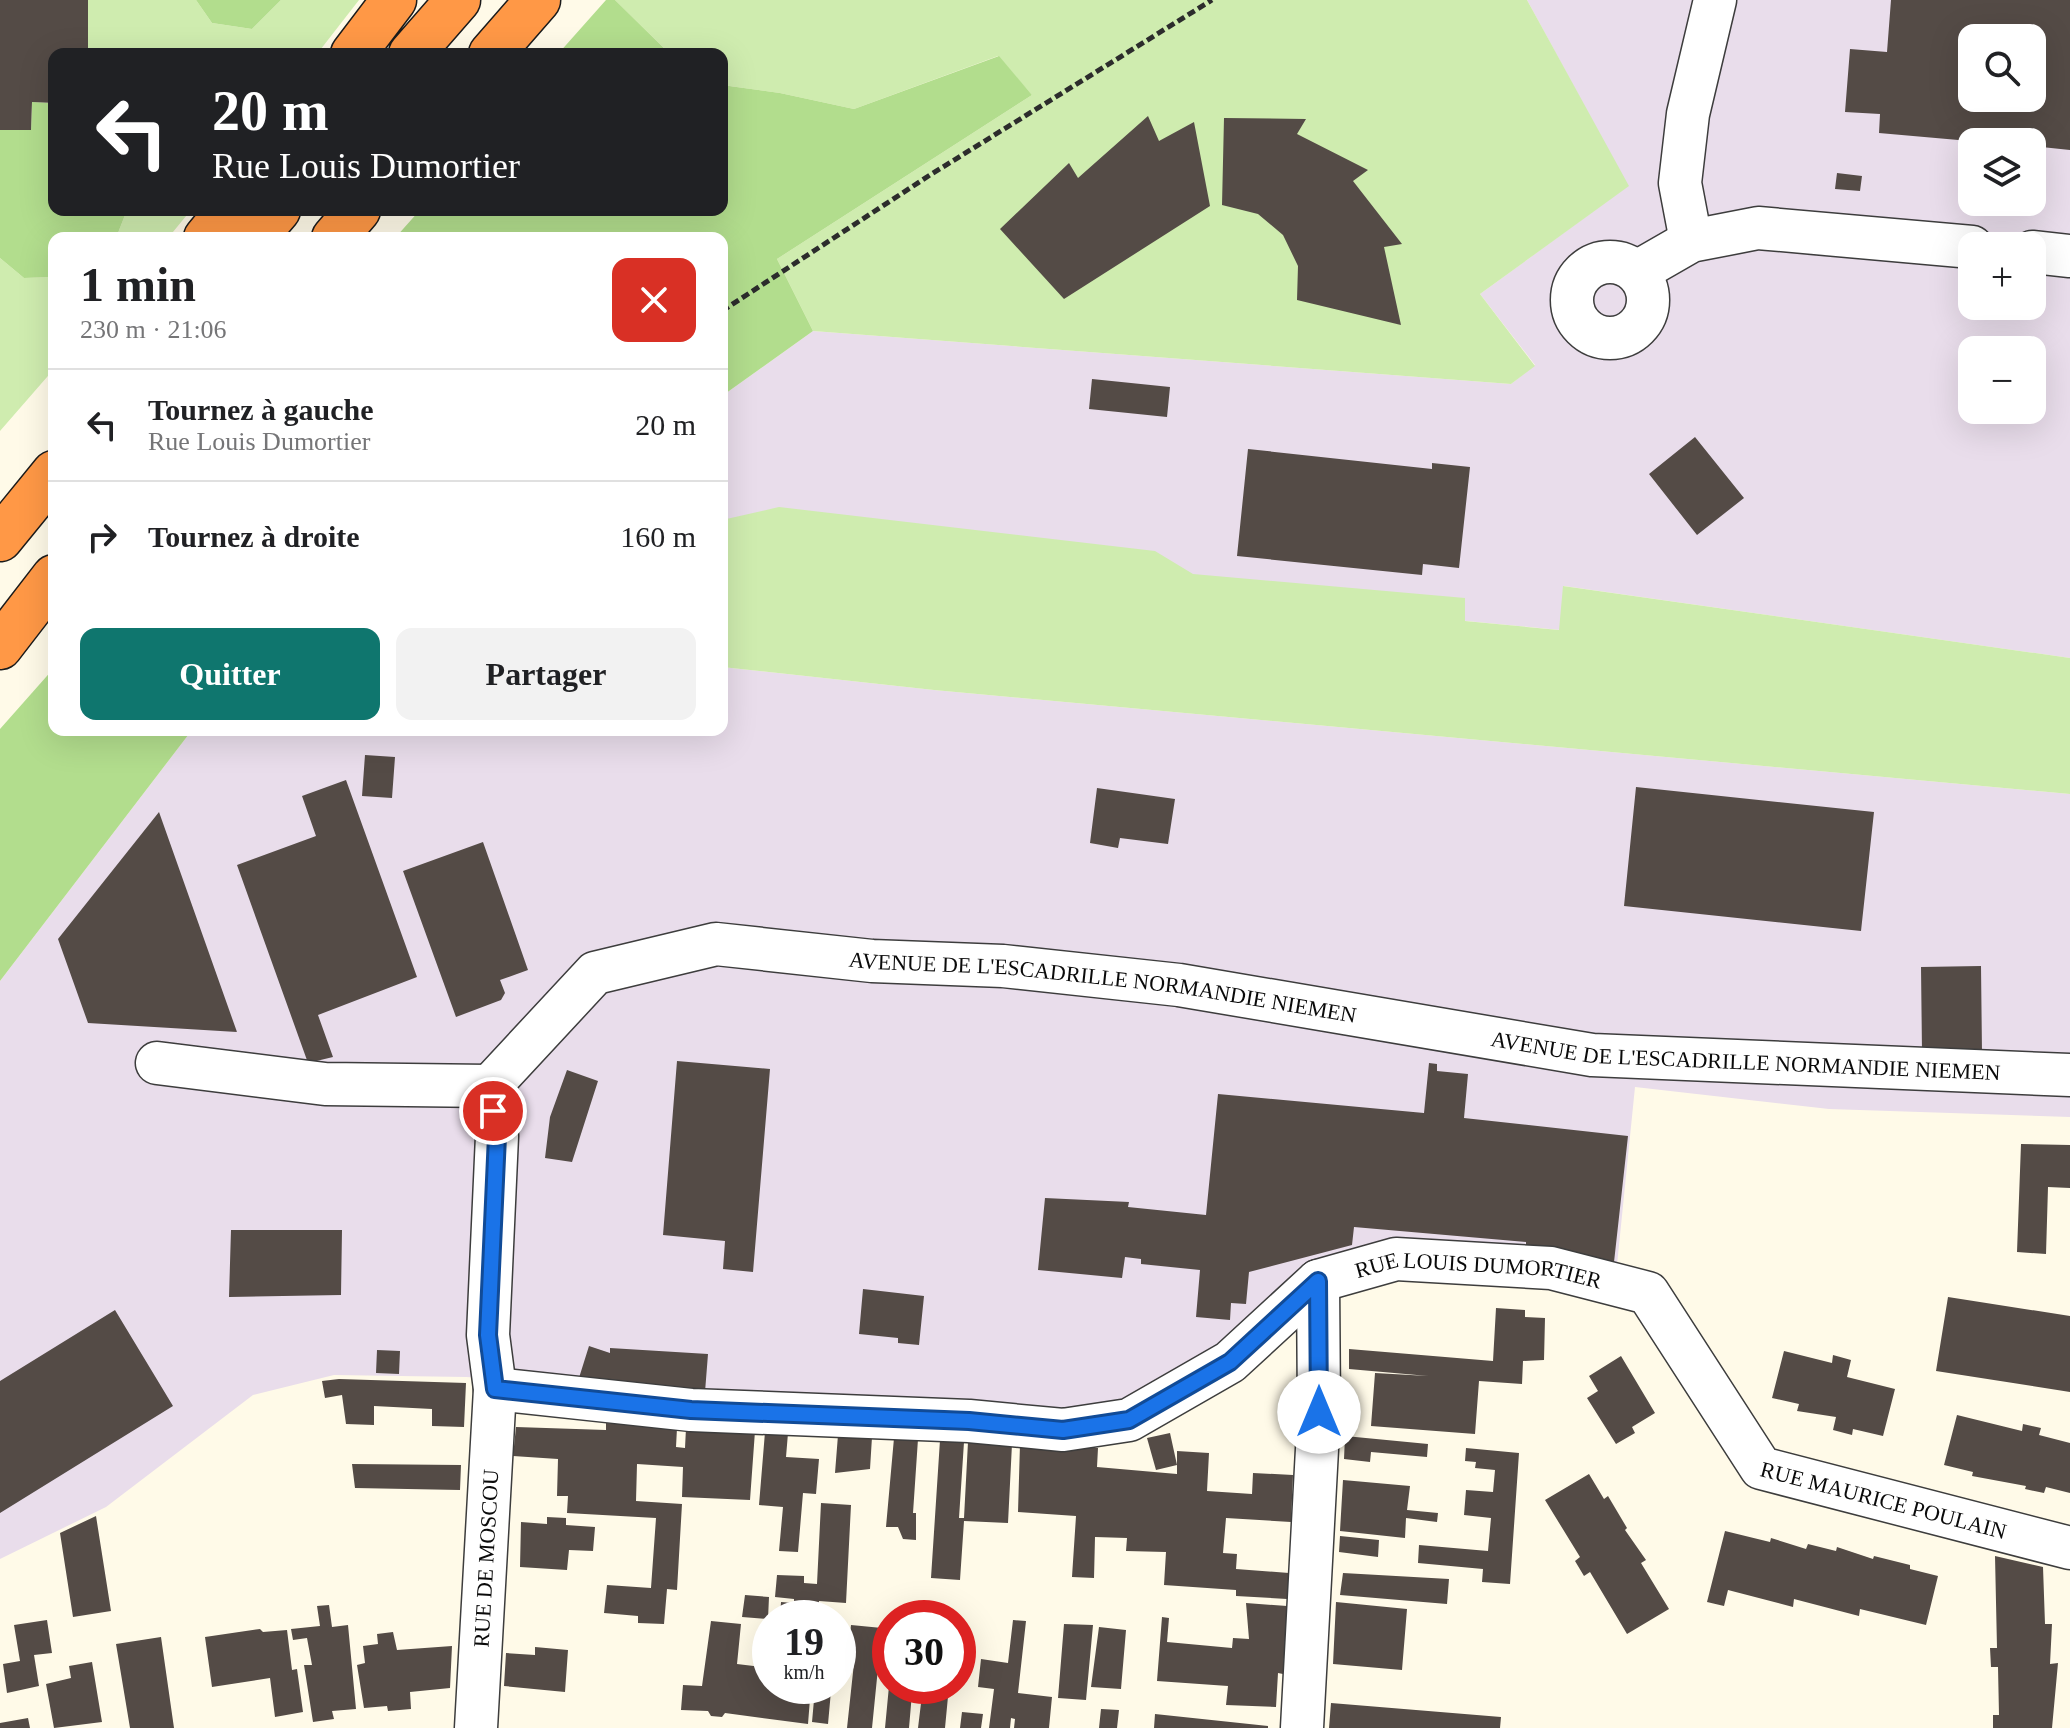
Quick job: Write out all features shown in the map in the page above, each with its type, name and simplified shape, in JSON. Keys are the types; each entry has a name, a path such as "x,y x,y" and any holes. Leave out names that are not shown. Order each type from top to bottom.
{"highway":[{"path":"358,48 394,0"},
{"path":"416,48 458,0"},
{"path":"496,48 538,0"},
{"path":"211,232 224,216"},
{"path":"259,232 273,216"},
{"path":"339,232 353,216"},
{"path":"0,539 48,480"},
{"path":"0,647 48,585"}],"street":[{"path":"1691,241 1680,183 1688,114 1715,0"},
{"path":"1637,272 1691,241 1758,228 1958,246"},
{"path":"2046,253 2070,256"},
{"name":"AVENUE DE L'ESCADRILLE NORMANDIE NIEMEN","path":"490,1086 595,973 716,944 872,961 1003,966 1179,985 1592,1055 2070,1075"},
{"path":"157,1063 325,1084 490,1086 497,1136 488,1335 495,1389"},
{"name":"RUE LOUIS DUMORTIER","path":"495,1389 691,1410 969,1421 1063,1430 1129,1420 1217,1369 1318,1281 1396,1259 1551,1268 1648,1293"},
{"path":"1302,1728 1319,1412 1318,1281"},
{"name":"RUE MAURICE POULAIN","path":"1648,1293 1761,1468 2070,1548"},
{"name":"RUE DE MOSCOU","path":"476,1727 495,1389"}],"path":[{"path":"728,307 930,175 1212,0"}],"shaded area":[{"path":"1527,0 2070,0 2070,658 1564,586 1560,630 752,552 728,533 728,392 813,331 1511,384 1535,365 1480,294 1628,186"},
{"path":"728,668 934,690 2070,794 2070,1117 1829,1109 1635,1087 1617,1265 1380,1245 1326,1256 1293,1277 1198,1367 1098,1412 466,1377 334,1375 253,1395 106,1507 0,1559 0,981 187,736 728,736"}],"green space":[{"path":"88,0 196,0 212,23 252,29 281,0 359,0 322,48 88,48"},
{"path":"196,0 281,0 252,29 212,23"},
{"path":"606,0 615,0 664,48 563,48"},
{"path":"615,0 1527,0 1629,186 1480,294 1535,366 1511,384 813,331 777,259 1032,95 998,56 854,109 728,86 728,48 664,48"},
{"path":"999,56 1032,95 777,259 813,331 728,392 728,232 400,232 415,216 728,216 728,86 854,109"},
{"path":"32,102 48,103 48,216 125,216 118,232 48,232 48,277 24,278 0,258 0,130 31,130"},
{"path":"125,216 186,216 173,232 118,232"},
{"path":"0,258 24,278 48,277 48,376 0,431"},
{"path":"779,507 1155,551 1193,574 1465,598 1465,621 1559,630 1563,586 2070,658 2070,794 934,690 728,668 728,519"},
{"path":"48,675 48,736 187,736 0,981 0,729"}],"building":[{"path":"0,0 88,0 88,48 48,48 48,103 32,102 31,130 0,130"},
{"path":"1891,0 2070,0 2070,150 2046,147 2046,128 1958,128 1958,140 1879,133 1880,114 1845,112 1850,49 1887,52"},
{"path":"1148,116 1159,141 1194,122 1210,206 1064,299 1000,229 1069,163 1078,178"},
{"path":"1224,118 1306,119 1297,134 1368,170 1353,181 1402,244 1384,247 1401,325 1297,300 1298,266 1283,235 1258,214 1222,205"},
{"path":"1837,173 1862,176 1860,191 1835,189"},
{"path":"1092,379 1170,387 1167,417 1089,409"},
{"path":"1695,437 1744,498 1697,535 1649,474"},
{"path":"1248,449 1432,469 1432,463 1470,467 1459,568 1423,564 1422,575 1237,556"},
{"path":"365,755 395,757 392,798 362,796"},
{"path":"346,780 417,977 318,1015 333,1057 308,1063 237,865 316,836 302,796"},
{"path":"1636,787 1874,812 1861,931 1624,906"},
{"path":"1097,788 1175,799 1168,844 1120,838 1118,848 1090,843"},
{"path":"159,812 237,1032 88,1023 58,939"},
{"path":"483,842 528,970 500,980 505,993 501,1000 456,1017 403,871"},
{"path":"1981,966 1982,1053 1922,1051 1921,967"},
{"path":"677,1061 770,1069 753,1272 723,1269 725,1241 663,1235"},
{"path":"1429,1063 1437,1064 1437,1071 1468,1074 1464,1118 1628,1136 1614,1262 1526,1250 1526,1242 1354,1227 1352,1245 1249,1272 1246,1304 1231,1303 1230,1320 1196,1317 1200,1270 1141,1264 1141,1259 1125,1257 1122,1278 1038,1270 1045,1198 1129,1202 1128,1207 1206,1215 1218,1094 1424,1113"},
{"path":"567,1070 598,1081 572,1162 545,1158 550,1117"},
{"path":"2021,1144 2070,1145 2070,1188 2048,1187 2046,1254 2017,1252"},
{"path":"231,1230 342,1230 341,1295 229,1297"},
{"path":"863,1289 924,1296 919,1345 898,1343 898,1338 859,1334"},
{"path":"1948,1297 2070,1316 2070,1392 1936,1371"},
{"path":"1496,1308 1525,1310 1525,1317 1545,1318 1544,1360 1523,1361 1522,1384 1479,1381 1475,1434 1371,1426 1375,1373 1428,1376 1349,1369 1349,1349 1493,1361"},
{"path":"115,1310 173,1406 0,1513 0,1381"},
{"path":"589,1346 610,1353 610,1348 708,1354 705,1392 578,1381"},
{"path":"377,1350 400,1351 399,1374 376,1373"},
{"path":"1784,1351 1832,1363 1833,1355 1851,1360 1847,1377 1895,1389 1883,1436 1853,1429 1852,1435 1833,1430 1836,1417 1797,1411 1799,1404 1772,1398"},
{"path":"1621,1356 1655,1413 1632,1427 1635,1433 1616,1444 1587,1398 1598,1391 1589,1376"},
{"path":"322,1381 466,1383 464,1427 432,1426 432,1409 374,1406 374,1425 346,1424 342,1395 325,1398"},
{"path":"1957,1415 2022,1431 2023,1424 2041,1428 2039,1435 2070,1443 2070,1493 2046,1487 2044,1493 2025,1489 2026,1486 1972,1476 1973,1472 1944,1465"},
{"path":"606,1423 677,1428 676,1447 685,1448 686,1428 755,1431 750,1500 682,1497 683,1467 637,1464 636,1501 682,1504 677,1590 667,1589 664,1624 638,1623 638,1616 604,1613 607,1585 651,1588 656,1518 567,1513 568,1496 557,1496 558,1459 513,1456 516,1427 606,1430"},
{"path":"765,1432 788,1433 786,1457 819,1459 816,1494 803,1493 798,1552 779,1551 783,1507 759,1505"},
{"path":"1170,1433 1177,1465 1156,1470 1147,1438"},
{"path":"838,1435 872,1437 870,1469 835,1473"},
{"path":"1345,1436 1428,1444 1427,1457 1371,1452 1370,1462 1344,1459"},
{"path":"894,1438 918,1439 913,1513 916,1513 916,1540 903,1539 898,1527 886,1527"},
{"path":"940,1440 964,1442 959,1518 964,1518 968,1442 1012,1444 1008,1523 964,1521 960,1580 931,1578"},
{"path":"1020,1444 1098,1448 1097,1467 1177,1474 1177,1451 1209,1453 1207,1491 1252,1494 1253,1473 1293,1475 1291,1522 1226,1518 1223,1553 1237,1554 1236,1569 1289,1573 1287,1599 1236,1596 1236,1590 1164,1585 1166,1552 1126,1551 1127,1538 1095,1537 1094,1578 1072,1577 1076,1516 1018,1512"},
{"path":"1466,1448 1519,1453 1510,1584 1482,1582 1483,1569 1418,1563 1419,1545 1488,1551 1491,1518 1464,1515 1466,1490 1493,1492 1495,1470 1475,1468 1476,1462 1465,1461"},
{"path":"352,1464 461,1465 460,1490 355,1488"},
{"path":"1589,1474 1604,1499 1608,1496 1627,1528 1625,1530 1646,1560 1641,1563 1669,1609 1627,1634 1590,1572 1584,1576 1575,1561 1580,1557 1545,1500"},
{"path":"1343,1480 1410,1486 1407,1510 1438,1513 1437,1522 1406,1518 1405,1538 1340,1531"},
{"path":"821,1503 851,1505 846,1600 775,1597 777,1575 804,1576 804,1583 817,1584"},
{"path":"96,1516 111,1611 73,1617 60,1533"},
{"path":"547,1517 566,1518 566,1525 595,1527 593,1551 569,1550 567,1570 520,1567 521,1522 547,1524"},
{"path":"1725,1531 1770,1542 1771,1538 1806,1549 1808,1544 1836,1551 1837,1547 1873,1559 1874,1556 1910,1565 1910,1569 1938,1576 1926,1625 1860,1609 1859,1616 1794,1599 1793,1607 1728,1590 1724,1606 1707,1602"},
{"path":"1340,1536 1379,1540 1378,1557 1339,1552"},
{"path":"1995,1556 2043,1567 2045,1624 2052,1624 2050,1664 2058,1663 2052,1728 1993,1728 1993,1715 1999,1715 1998,1667 1991,1667 1990,1648 1997,1648"},
{"path":"1343,1573 1449,1579 1447,1604 1340,1595"},
{"path":"745,1595 769,1597 769,1600 752,1600 752,1618 742,1617"},
{"path":"1336,1602 1407,1609 1402,1670 1333,1664"},
{"path":"1246,1603 1287,1606 1283,1674 1278,1673 1276,1707 1226,1705 1228,1686 1157,1681 1162,1617 1169,1618 1167,1642 1232,1648 1233,1638 1249,1639"},
{"path":"329,1605 332,1627 348,1625 356,1709 332,1711 334,1719 313,1722 304,1665 312,1665 307,1638 293,1640 291,1629 320,1626 317,1606"},
{"path":"47,1620 52,1653 34,1655 39,1686 7,1693 3,1664 20,1661 14,1625"},
{"path":"1013,1620 1026,1621 1018,1693 1052,1697 1049,1728 1014,1728 1015,1719 1011,1718 1010,1728 989,1728 994,1689 978,1687 981,1659 1008,1663"},
{"path":"711,1621 741,1624 737,1664 752,1666 752,1704 810,1704 808,1724 725,1713 722,1717 711,1716 708,1711 681,1710 683,1685 702,1686"},
{"path":"1064,1624 1093,1625 1086,1700 1058,1698"},
{"path":"856,1625 872,1627 872,1728 847,1728 850,1704 856,1704"},
{"path":"1099,1627 1126,1630 1121,1689 1091,1687"},
{"path":"260,1629 263,1632 287,1630 292,1670 297,1669 303,1712 275,1717 270,1678 212,1687 205,1637"},
{"path":"393,1632 397,1650 452,1646 450,1688 410,1692 411,1709 388,1711 387,1706 364,1708 357,1665 365,1663 363,1646 378,1644 377,1634"},
{"path":"161,1637 174,1728 130,1728 116,1644"},
{"path":"535,1647 568,1650 565,1692 504,1686 506,1653 535,1655"},
{"path":"92,1662 102,1722 54,1728 46,1684 71,1678 69,1666"},
{"path":"1331,1703 1501,1717 1500,1728 1329,1728"},
{"path":"814,1704 830,1704 828,1724 812,1722"},
{"path":"887,1704 911,1704 909,1728 885,1728"},
{"path":"921,1704 947,1704 945,1728 918,1728"},
{"path":"1101,1709 1119,1710 1117,1728 1099,1728"},
{"path":"962,1712 983,1714 981,1728 960,1728"},
{"path":"1155,1714 1268,1726 1268,1728 1154,1728"},
{"path":"28,1718 30,1728 0,1728 0,1723"}],"route":[{"path":"493,1111 497,1136 488,1335 495,1389 691,1410 969,1421 1063,1430 1129,1420 1230,1362 1318,1281 1319,1412"}]}
